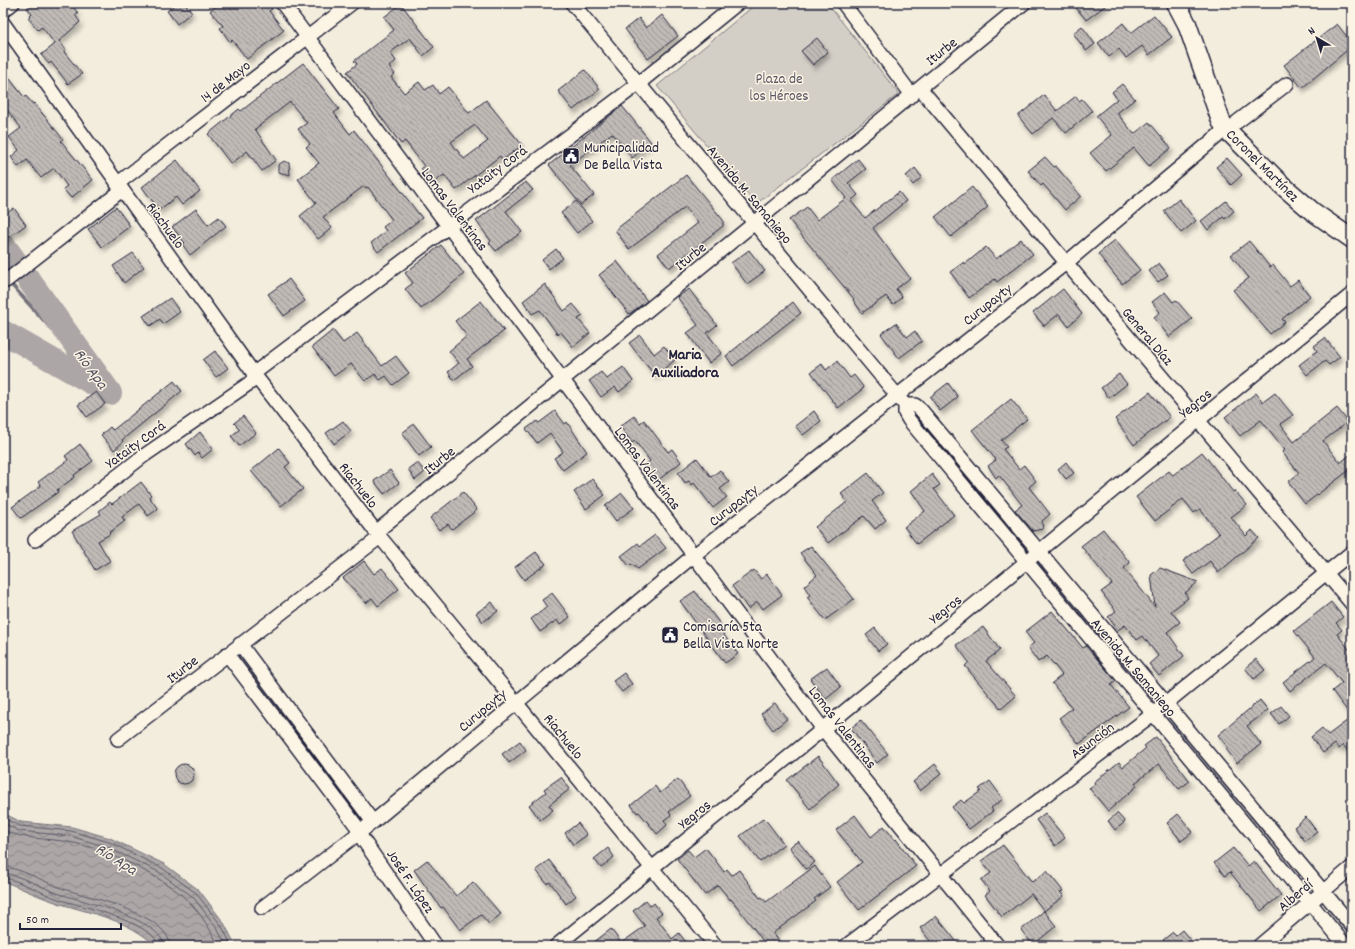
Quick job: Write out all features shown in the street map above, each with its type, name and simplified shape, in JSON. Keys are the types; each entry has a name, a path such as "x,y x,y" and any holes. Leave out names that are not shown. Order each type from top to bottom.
{"street":[{"path":"3,11 13,3"},
{"name":"Lomas Valentinas","path":"282,3 823,729 998,946"},
{"name":"14 de Mayo","path":"6,281 120,187 352,3"},
{"name":"Avenida M. Samaniego","path":"572,3 901,401 909,420 1346,946"},
{"name":"Yataity Corá","path":"35,540 142,457 255,376 447,226 638,84 738,3"},
{"name":"General Díaz","path":"843,3 916,92 1066,263 1352,604"},
{"name":"Iturbe","path":"118,739 378,535 562,380 1024,3"},
{"name":"Coronel Martínez","path":"1176,3 1187,24 1221,121 1232,125 1282,186 1312,211 1352,239"},
{"name":"Riachuelo","path":"3,24 255,376 378,535 716,946"},
{"name":"Curupayty","path":"262,908 360,833 694,556 901,401 1232,125 1287,84"},
{"name":"Yegros","path":"556,946 1198,422 1352,294"},
{"name":"Avenida M. Samaniego","path":"901,401 915,405 921,410 1352,926"},
{"name":"Asunción","path":"846,946 1153,714 1352,552"},
{"path":"240,644 373,822"},
{"name":"José F. López","path":"227,654 360,833 436,946"},
{"name":"Alberdí","path":"1259,946 1352,867"}],"green space":[{"name":"Plaza de los Héroes","path":"757,3 827,3 899,94 756,204 657,86"},
{"path":"917,415 1025,543 1025,545 1022,546 915,418"},
{"path":"1044,566 1151,694 1150,695 1147,696 1040,569"},
{"path":"241,656 361,815 359,817 357,818 238,659"},
{"path":"1174,722 1305,879 1304,881 1301,882 1171,725"},
{"path":"1331,909 1352,934 1352,944 1326,911"}],"water":[{"path":"3,813 21,822 72,827 110,838 164,864 199,890 224,923 236,946 156,946 145,937 122,924 51,901 3,881"}],"building":[{"path":"34,3 70,3 78,13 75,15 80,22 59,41 66,50 64,52 82,74 68,84 51,62 49,64 41,55 55,44 42,27 38,30 28,18 32,14 27,8"},
{"path":"177,3 184,3 192,12 177,24 167,11"},
{"path":"220,3 267,3 272,9 269,11 284,30 247,59 232,40 230,42 220,28 223,26 210,11"},
{"path":"1072,3 1109,3 1086,20"},
{"path":"401,4 434,47 423,56 410,38 391,52 396,61 389,67 395,74 391,77 404,93 419,82 425,90 433,85 439,94 448,87 469,113 486,100 522,145 503,160 500,156 456,190 444,175 433,183 421,168 424,166 405,141 401,144 347,72 357,64 354,61 394,30 384,17","holes":["475,125 488,141 464,159 451,142"]},
{"path":"662,15 678,36 648,59 625,29 639,18 646,28"},
{"path":"1154,15 1172,37 1149,55 1142,46 1126,58 1119,49 1109,57 1098,43 1123,23 1131,33"},
{"path":"1337,24 1352,43 1352,46 1302,88 1284,65"},
{"path":"1082,26 1095,44 1086,51 1073,33"},
{"path":"817,38 828,52 813,65 801,51"},
{"path":"303,63 339,109 334,113 350,134 354,130 422,218 378,252 371,243 386,231 383,227 392,220 368,187 366,188 364,186 323,217 332,228 318,239 300,216 316,203 298,179 319,163 306,147 310,144 298,129 307,123 290,102 255,129 276,160 262,171 247,151 231,164 208,134 239,109 241,111"},
{"path":"3,70 24,97 26,96 33,104 34,103 63,139 61,141 93,180 71,198 63,189 67,186 54,168 41,178 27,160 18,167 11,157 19,150 9,137 21,128 3,105"},
{"path":"585,70 600,89 573,110 558,91"},
{"path":"1122,84 1135,99 1117,113 1134,134 1149,122 1171,148 1149,166 1134,148 1106,171 1090,153 1112,135 1096,116 1117,99 1112,92"},
{"path":"1044,95 1057,111 1076,96 1079,101 1082,99 1092,111 1066,133 1053,118 1033,134 1018,116"},
{"name":"Municipalidad De Bella Vista","path":"622,106 651,142 632,158 612,133 570,165 594,195 581,205 549,165"},
{"path":"1045,157 1054,167 1056,166 1081,196 1065,210 1043,184 1041,186 1028,171"},
{"path":"1227,158 1242,175 1231,185 1216,167"},
{"path":"858,159 866,169 848,183 858,195 851,201 865,218 899,192 906,201 873,228 910,278 896,289 902,297 893,305 886,296 862,313 853,300 854,299 789,220 807,207 817,220 846,198 832,180"},
{"path":"177,160 200,191 182,205 176,197 159,210 142,187"},
{"path":"284,161 289,163 290,175 278,172 278,165"},
{"path":"915,168 922,177 913,185 906,176"},
{"path":"686,175 723,220 723,226 669,268 658,254 698,223 685,207 629,249 615,230"},
{"path":"526,182 533,190 506,211 522,232 496,251 489,243 491,241 476,221"},
{"path":"972,187 988,207 951,237 935,217"},
{"path":"1179,199 1196,221 1181,233 1164,211"},
{"path":"576,201 592,221 577,233 561,213"},
{"path":"1226,201 1234,211 1225,219 1223,217 1208,230 1201,221"},
{"path":"116,207 130,226 102,247 88,229"},
{"path":"14,208 26,225 3,241 3,216"},
{"path":"196,209 208,225 219,217 226,226 190,255 182,244 185,243 172,227"},
{"path":"1021,239 1033,254 997,282 995,279 969,298 950,272 964,262 965,264 986,247 996,259"},
{"path":"1115,240 1140,270 1122,284 1098,254"},
{"path":"1249,241 1270,267 1273,265 1290,286 1298,280 1310,296 1282,319 1285,322 1270,334 1233,290 1249,278 1231,255"},
{"path":"441,245 464,274 421,309 405,289 413,283 405,273"},
{"path":"556,249 563,258 549,269 542,260"},
{"path":"749,250 765,271 747,284 731,263"},
{"path":"133,253 144,267 124,283 113,266"},
{"path":"617,261 647,301 629,314 599,275"},
{"path":"1159,263 1168,275 1158,282 1149,271"},
{"path":"289,279 305,301 284,316 268,294"},
{"path":"545,284 564,311 573,304 583,316 578,319 590,333 573,347 561,332 558,335 540,310 532,314 523,301"},
{"path":"689,289 717,325 707,333 722,353 709,363 687,333 698,325 677,297"},
{"path":"1063,289 1082,314 1068,326 1059,314 1044,326 1033,313"},
{"path":"1165,292 1173,302 1176,300 1192,319 1169,337 1154,317 1160,312 1152,302"},
{"path":"170,298 180,312 163,324 160,319 150,326 143,316"},
{"path":"481,301 504,331 467,359 472,366 454,380 448,372 459,363 449,351 467,336 455,321"},
{"path":"793,302 801,313 733,366 726,356"},
{"path":"896,323 907,337 915,331 922,341 899,358 881,334"},
{"path":"333,330 343,343 357,333 382,366 396,356 409,373 393,385 386,376 380,380 375,374 365,381 351,364 334,376 312,347"},
{"path":"640,335 654,354 664,346 675,360 655,376 629,343"},
{"path":"1325,338 1340,357 1329,365 1325,361 1307,375 1299,365 1317,351 1314,346"},
{"path":"215,351 228,368 216,377 203,360"},
{"path":"837,361 850,378 854,375 864,388 838,408 811,372 822,364 826,370"},
{"path":"623,367 633,381 619,392 615,387 601,397 589,381 601,372 607,379"},
{"path":"1119,374 1127,384 1109,398 1101,388"},
{"path":"174,381 182,391 122,440 123,442 114,450 101,435 110,427 113,430"},
{"path":"948,383 958,397 940,411 930,397"},
{"path":"96,392 105,404 87,417 78,405"},
{"path":"1150,392 1170,417 1134,445 1115,419"},
{"path":"1256,393 1263,402 1275,393 1293,415 1280,424 1294,442 1337,408 1348,422 1323,441 1340,463 1352,453 1352,468 1305,504 1288,482 1299,473 1282,452 1285,450 1261,420 1240,436 1225,417"},
{"path":"1011,399 1027,419 1001,440 1007,447 1003,449 1019,469 1024,465 1036,481 1029,487 1050,514 1042,521 1043,529 1033,531 1015,510 1022,505 999,475 996,478 988,466 996,460 972,430"},
{"path":"555,411 565,424 567,422 587,452 563,470 554,458 563,452 550,433 537,443 526,429 537,421 539,423"},
{"path":"814,411 821,421 803,435 795,426"},
{"path":"243,416 256,433 239,446 231,436 240,429 234,423"},
{"path":"634,416 640,423 644,420 668,452 672,449 681,462 657,481 645,465 650,461 635,441 632,443 620,426"},
{"path":"343,421 351,431 334,444 326,433"},
{"path":"414,424 431,447 419,456 402,433"},
{"path":"200,432 213,449 202,458 198,453 195,456 186,444"},
{"path":"80,444 93,461 57,490 58,492 21,518 12,507 41,486 38,482 68,460 65,456"},
{"path":"279,448 290,463 285,467 303,489 281,506 251,471"},
{"path":"1202,452 1233,492 1235,491 1247,505 1231,517 1246,536 1252,530 1259,538 1218,573 1210,561 1193,574 1183,561 1219,534 1200,509 1194,513 1183,499 1155,521 1136,497 1169,471 1173,475"},
{"path":"697,458 711,477 720,470 729,482 720,489 727,497 713,508 694,483 692,485 689,481 685,483 678,473"},
{"path":"417,462 425,472 415,480 408,469"},
{"path":"1066,462 1074,473 1066,479 1058,469"},
{"path":"390,470 399,483 384,494 374,481"},
{"path":"868,473 883,493 872,501 886,520 875,529 864,516 828,543 815,527 847,502 841,494"},
{"path":"932,474 940,485 934,489 954,515 917,544 904,527 925,511 911,491"},
{"path":"592,479 605,495 586,509 574,492"},
{"path":"141,482 151,495 149,497 158,509 148,516 139,504 122,517 125,521 109,533 110,534 98,541 110,561 95,570 72,531 101,514 99,511 110,502 112,504"},
{"path":"463,492 477,510 452,529 448,524 439,530 430,518"},
{"path":"622,493 634,508 616,521 605,506"},
{"path":"1103,529 1130,563 1124,568 1155,607 1151,575 1160,568 1198,582 1185,593 1188,598 1171,611 1180,622 1167,632 1184,656 1159,676 1149,664 1158,656 1143,636 1137,640 1125,625 1118,630 1108,617 1116,611 1101,592 1112,584 1081,546"},
{"path":"655,535 666,548 638,569 631,564 629,566 621,556 638,543 640,546"},
{"path":"811,546 854,599 825,620 807,597 810,595 804,586 817,575 800,553"},
{"path":"536,552 546,564 524,580 515,567"},
{"path":"364,561 374,574 382,568 399,589 378,606 372,598 366,603 343,578"},
{"path":"754,570 761,579 767,574 782,595 763,609 757,602 748,609 732,586"},
{"path":"695,591 721,625 718,627 738,654 725,663 680,601"},
{"path":"552,593 570,617 560,625 557,620 540,632 531,619 547,607 542,600"},
{"path":"492,602 498,611 483,622 476,613"},
{"path":"1331,602 1343,617 1336,623 1342,630 1337,634 1352,653 1352,717 1332,691 1342,683 1326,663 1290,691 1283,682 1315,657 1294,631"},
{"path":"1052,611 1083,648 1086,646 1116,681 1111,685 1129,707 1079,744 1059,718 1072,708 1052,683 1062,675 1047,656 1038,662 1028,648 1034,643 1025,632"},
{"path":"983,627 1000,650 986,661 1016,696 1001,709 965,666 969,662 956,645"},
{"path":"875,628 887,644 878,651 866,635"},
{"path":"1256,659 1265,670 1254,679 1245,668"},
{"path":"827,667 841,687 826,699 810,679"},
{"path":"624,673 632,684 622,692 613,681"},
{"path":"1260,700 1268,710 1247,726 1261,744 1237,763 1226,749 1228,748 1218,735"},
{"path":"775,703 787,719 773,730 761,714"},
{"path":"1281,706 1289,716 1279,724 1271,714"},
{"path":"1352,717 1352,756 1343,745 1339,749 1335,744 1323,753 1311,737 1322,728 1328,735"},
{"path":"861,720 888,754 877,763 851,728"},
{"path":"1156,737 1190,781 1179,789 1159,764 1135,783 1137,786 1108,811 1089,788 1095,784 1094,782 1119,762 1123,767 1146,748 1144,746"},
{"path":"520,741 526,750 509,763 502,754"},
{"path":"818,756 839,784 810,809 787,780"},
{"path":"184,764 191,767 194,774 191,781 184,784 177,781 174,774 177,767"},
{"path":"935,764 942,773 920,791 913,782"},
{"path":"561,777 570,789 549,805 553,810 540,820 529,805 546,792 544,789"},
{"path":"678,779 690,796 669,812 671,815 664,820 667,825 657,834 639,812 637,813 631,805 655,786 660,793"},
{"path":"990,781 1003,799 991,808 993,811 969,829 952,807 961,800 964,803 981,791 979,789"},
{"path":"1045,813 1065,838 1055,846 1036,820"},
{"path":"1117,813 1125,822 1115,830 1108,821"},
{"path":"1178,814 1193,832 1181,841 1167,823"},
{"path":"855,815 871,837 884,826 895,840 896,839 916,866 859,910 837,882 862,862 836,830"},
{"path":"1306,817 1317,832 1305,841 1294,827"},
{"path":"764,818 784,844 760,862 740,836"},
{"path":"578,823 587,835 573,845 565,833"},
{"path":"798,841 815,862 806,869 789,847"},
{"path":"1003,845 1032,882 1047,871 1063,891 1060,892 1064,896 1044,911 1031,894 1002,917 985,895 990,891 981,880 991,873 981,861"},
{"path":"608,848 614,857 601,868 594,859"},
{"path":"706,848 724,872 727,869 732,875 739,870 760,898 762,897 766,902 815,866 830,887 814,899 816,901 773,933 783,946 767,946 731,899 730,900 718,885 705,895 677,859 688,850 694,857"},
{"path":"1233,848 1248,866 1254,861 1281,895 1261,911 1230,872 1225,876 1214,863"},
{"path":"427,860 456,896 473,882 501,914 489,924 481,915 460,930 443,907 441,908 414,870"},
{"path":"549,860 576,896 566,904 550,882 547,884 536,870"},
{"path":"646,900 651,906 654,903 662,913 656,917 672,939 679,933 689,946 589,946 611,929 621,943 645,926 633,911"},
{"path":"1044,911 1056,926 1033,945 1021,930"},
{"path":"936,916 960,946 934,946 920,928"},
{"path":"1182,930 1195,946 1162,946 1166,943 1163,940 1173,932 1176,935"}],"waterway":[{"name":"Río Apa","path":"3,244 110,393 3,332"},
{"path":"9,282 110,393"}],"place":[{"name":"Municipalidad De Bella Vista","path":"571,156"},
{"name":"Comisaría 5ta Bella Vista Norte","path":"670,635"}],"district":[{"name":"Maria Auxiliadora","path":"685,362"}]}
